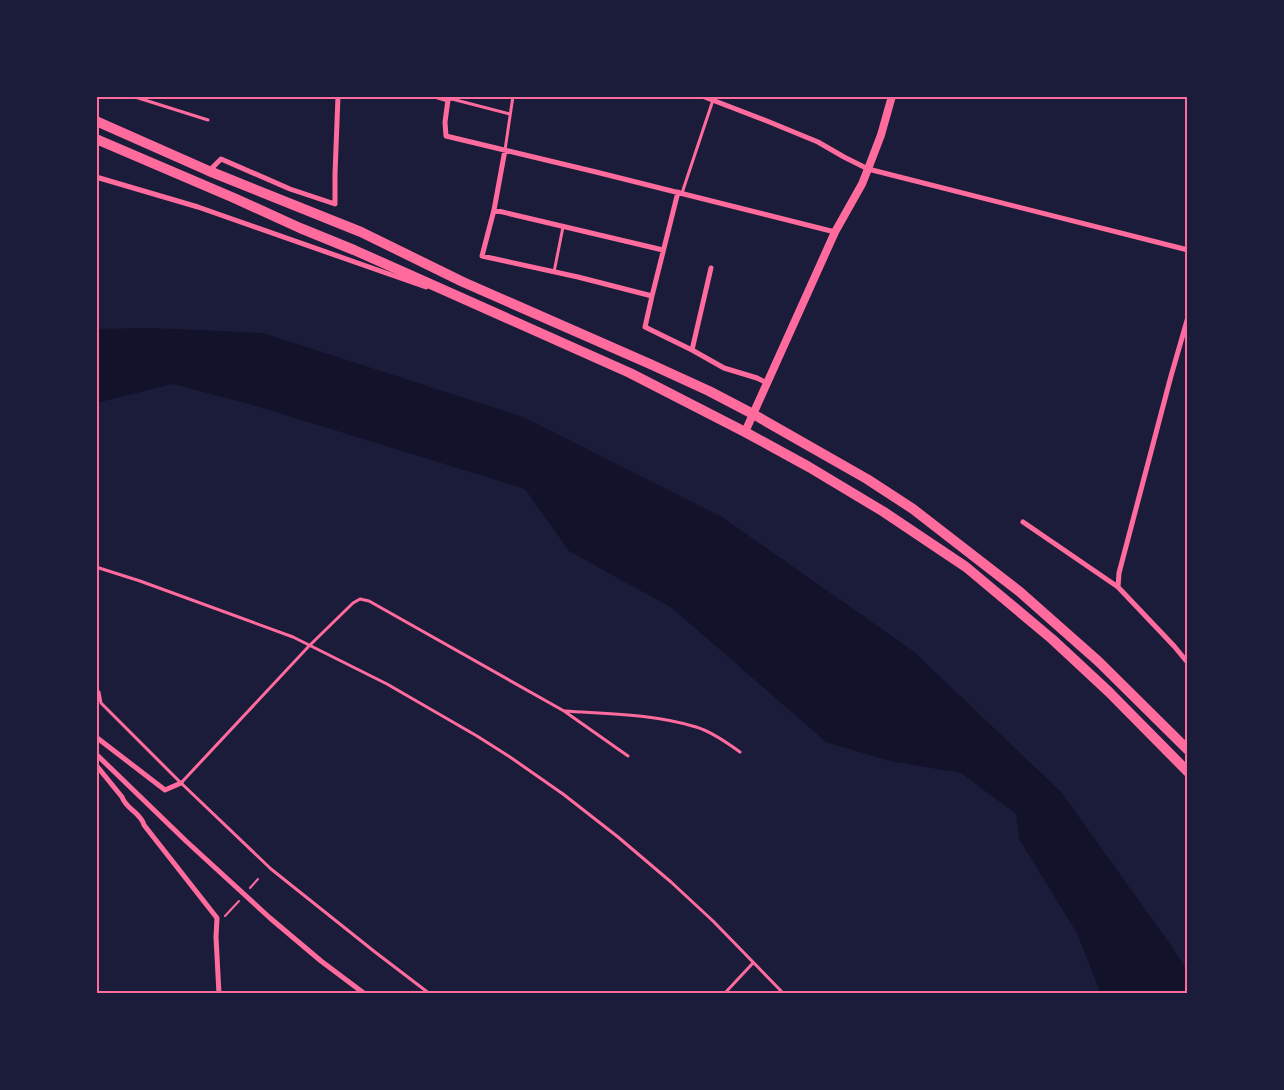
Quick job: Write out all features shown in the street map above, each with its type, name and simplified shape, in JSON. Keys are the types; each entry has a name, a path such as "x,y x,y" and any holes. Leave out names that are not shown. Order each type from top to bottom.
{"highway":[{"path":"96,121 209,171 361,232 463,282 650,364 753,414 867,479 965,548 1020,592 1098,661 1188,750"},
{"path":"96,139 354,250 630,373 809,467 884,512 966,567 1052,640 1108,692 1188,772"}],"street":[{"path":"209,171 221,159 290,189 335,204 338,96"},
{"path":"435,96 448,100 445,122 446,136 680,192 835,232"},
{"path":"745,432 835,232 872,170 892,96"},
{"path":"704,97 818,142 844,158 894,177 1188,250"},
{"path":"505,150 494,210 482,256 652,296"},
{"path":"96,177 198,207 470,302"},
{"path":"680,192 663,250 645,327 724,368 767,383"},
{"path":"494,210 663,250"},
{"path":"692,350 711,268"},
{"path":"1118,587 1119,573 1188,317"},
{"path":"1022,522 1118,587 1188,663"},
{"path":"96,737 164,790 181,783"},
{"path":"96,754 186,841 270,918 321,962 365,994"},
{"path":"96,764 124,802 143,820 144,825 217,918 219,994"}],"lane":[{"path":"132,96 208,120"},
{"path":"505,150 513,96"},
{"path":"448,100 452,99 510,114"},
{"path":"680,192 712,100"},
{"path":"554,272 563,227"},
{"path":"96,567 149,584 284,634 387,684 441,714 510,757 556,789 618,837 713,921 784,994"},
{"path":"181,783 309,646 353,603 360,600 369,601 564,711 628,756"},
{"path":"99,692 100,703 271,869 430,994"},
{"path":"564,711 628,715 698,728 740,752"},
{"path":"724,994 753,963"}],"path":[{"path":"248,890 258,879"},
{"path":"217,918 221,919 241,898"}],"shaded area":[{"path":"151,328 263,333 523,417 722,517 913,651 1061,792 1188,972 1188,994 1101,994 1077,933 1019,839 1016,814 961,773 890,761 826,742 672,608 569,551 525,489 253,405 173,384 96,403 96,329"}]}
